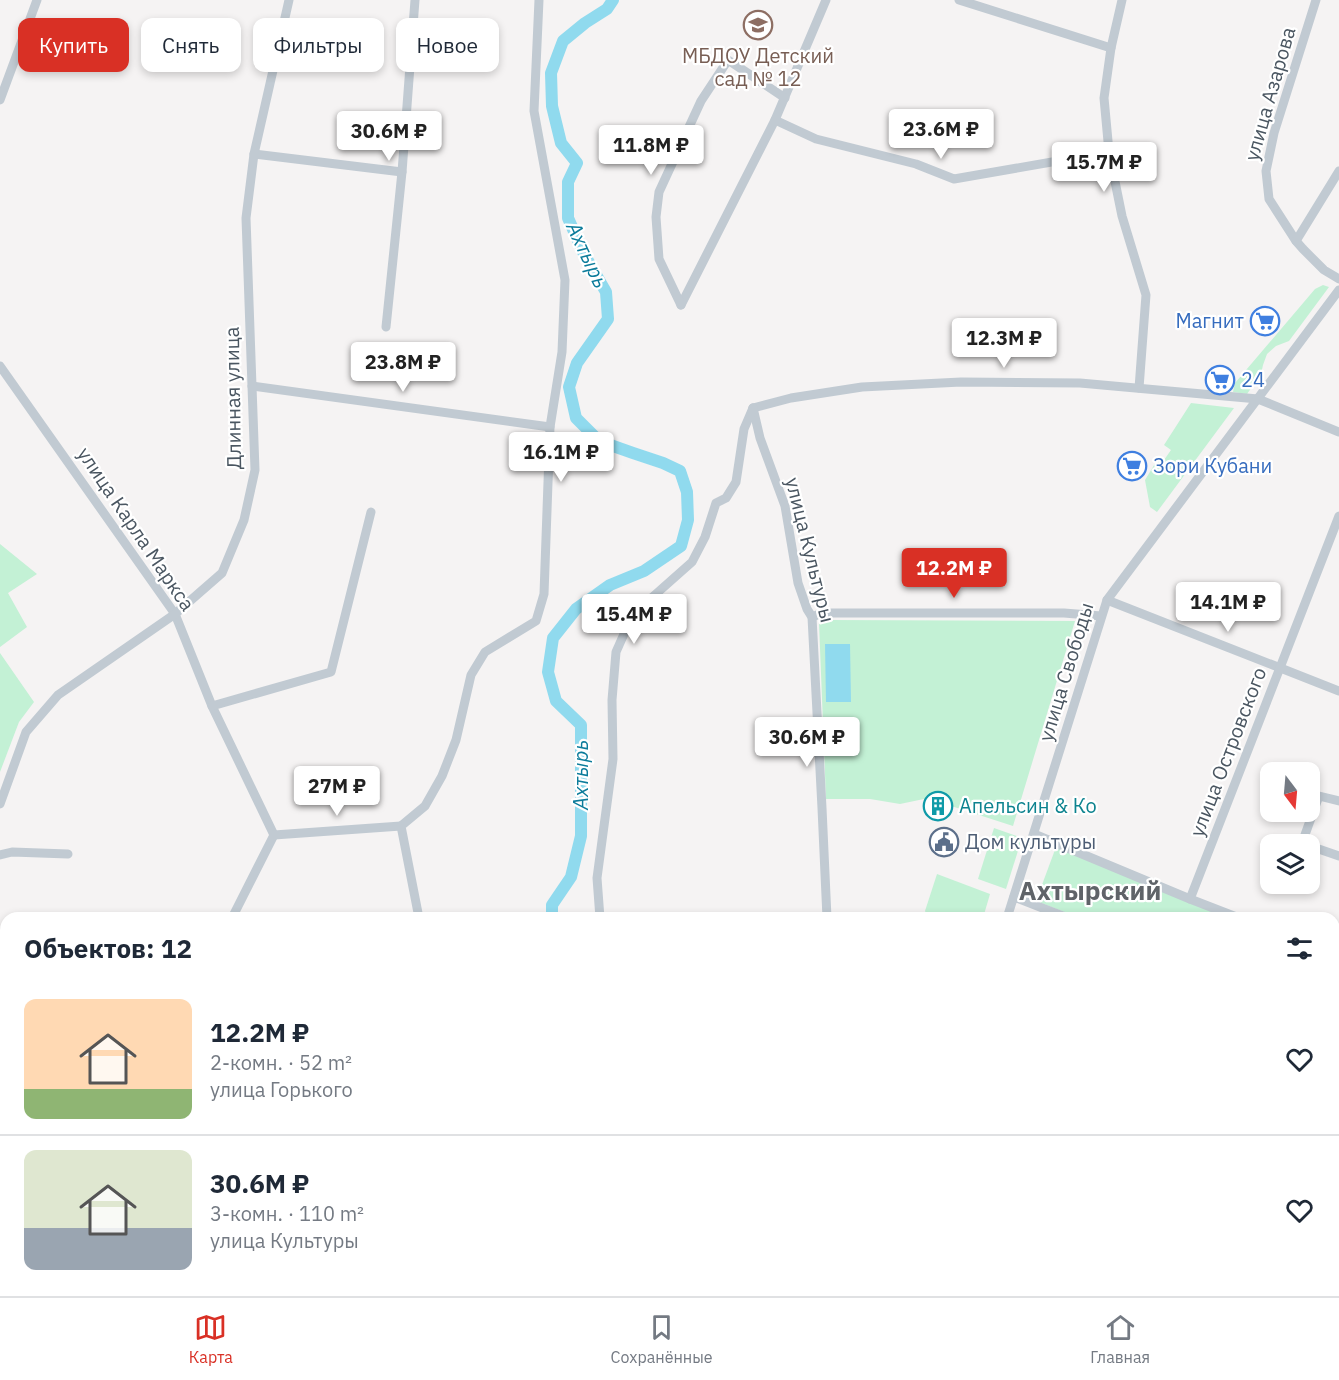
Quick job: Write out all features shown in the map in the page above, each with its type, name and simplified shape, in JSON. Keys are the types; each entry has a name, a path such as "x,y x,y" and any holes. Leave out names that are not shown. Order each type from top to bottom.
{"street":[{"path":"0,100 37,0"},
{"name":"Длинная улица","path":"0,804 26,732 58,695 175,614 222,573 244,520 255,470 246,218 254,154 289,0"},
{"path":"386,327 402,172 415,0"},
{"path":"235,912 274,835 401,826 425,806 442,776 456,740 471,675 485,652 537,621 544,594 550,428 562,352 565,280 534,111 539,0"},
{"path":"785,98 728,60 701,101 659,192 656,218 659,259 681,305 775,120 785,98 826,0"},
{"path":"959,0 1111,48"},
{"path":"1122,0 1111,48 1104,98 1109,152 1122,216 1146,295 1139,388"},
{"name":"улица Азарова","path":"1316,0 1274,133 1266,171 1269,199 1296,241 1324,270 1339,279"},
{"path":"775,120 816,139 916,164 954,179 1109,152"},
{"path":"254,154 402,172"},
{"path":"1296,241 1339,171"},
{"name":"улица Свободы","path":"1009,912 1107,600 1339,290"},
{"name":"улица Карла Маркса","path":"0,366 175,614 212,706 274,835"},
{"path":"600,912 597,878 613,759 612,700 616,652 628,625 648,602 692,562 705,537 716,503 726,498 736,482 744,429 753,408 791,398 862,387 973,382 1080,383 1258,399 1339,432"},
{"path":"252,386 550,428"},
{"name":"улица Культуры","path":"753,408 760,438 785,506 798,583 812,617 827,912"},
{"path":"212,706 331,672 371,512"},
{"name":"улица Островского","path":"1190,899 1339,516"},
{"path":"1107,600 1339,691"},
{"path":"812,617 822,613 1064,613 1101,616"},
{"path":"1305,834 1319,796 1339,801"},
{"path":"401,826 418,912"},
{"path":"1035,834 1224,912"},
{"path":"1320,849 1339,856"},
{"path":"0,855 12,852 68,854"},
{"path":"1014,897 1053,912"}],"green space":[{"path":"1323,285 1329,287 1289,341 1276,346 1267,354 1261,374 1247,394 1233,392 1235,383 1315,289"},
{"path":"1191,403 1234,408 1157,512 1150,507 1145,480 1159,457 1164,460 1171,450 1164,445"},
{"path":"0,544 37,574 8,593 27,627 0,647"},
{"path":"828,620 1075,621 1013,826 945,804 943,795 900,804 870,799 826,799 819,623"},
{"path":"0,653 34,702 19,722 0,772"},
{"path":"994,828 1022,838 1006,889 978,879"},
{"path":"1056,847 1217,912 1064,912 1036,901"},
{"path":"937,874 990,894 985,912 925,911"}],"water":[{"path":"825,644 850,644 851,702 826,702"}],"waterway":[{"name":"Ахтырь","path":"552,912 552,905 571,877 581,836 581,725 556,701 548,672 553,638 576,609 610,585 644,571 681,546 688,520 687,492 680,471 599,441 576,418 569,387 577,363 608,319 606,292 584,254 568,218 568,182 577,163 561,143 552,106 551,73 563,41 607,9 613,0"}],"place":[{"name":"МБДОУ Детский сад № 12","path":"758,25"},
{"name":"Магнит","path":"1265,321"},
{"name":"24","path":"1220,380"},
{"name":"Зори Кубани","path":"1132,466"},
{"name":"Апельсин & Ко","path":"938,806"},
{"name":"Дом культуры","path":"944,842"}],"district":[{"name":"Ахтырский","path":"1090,891"}]}
